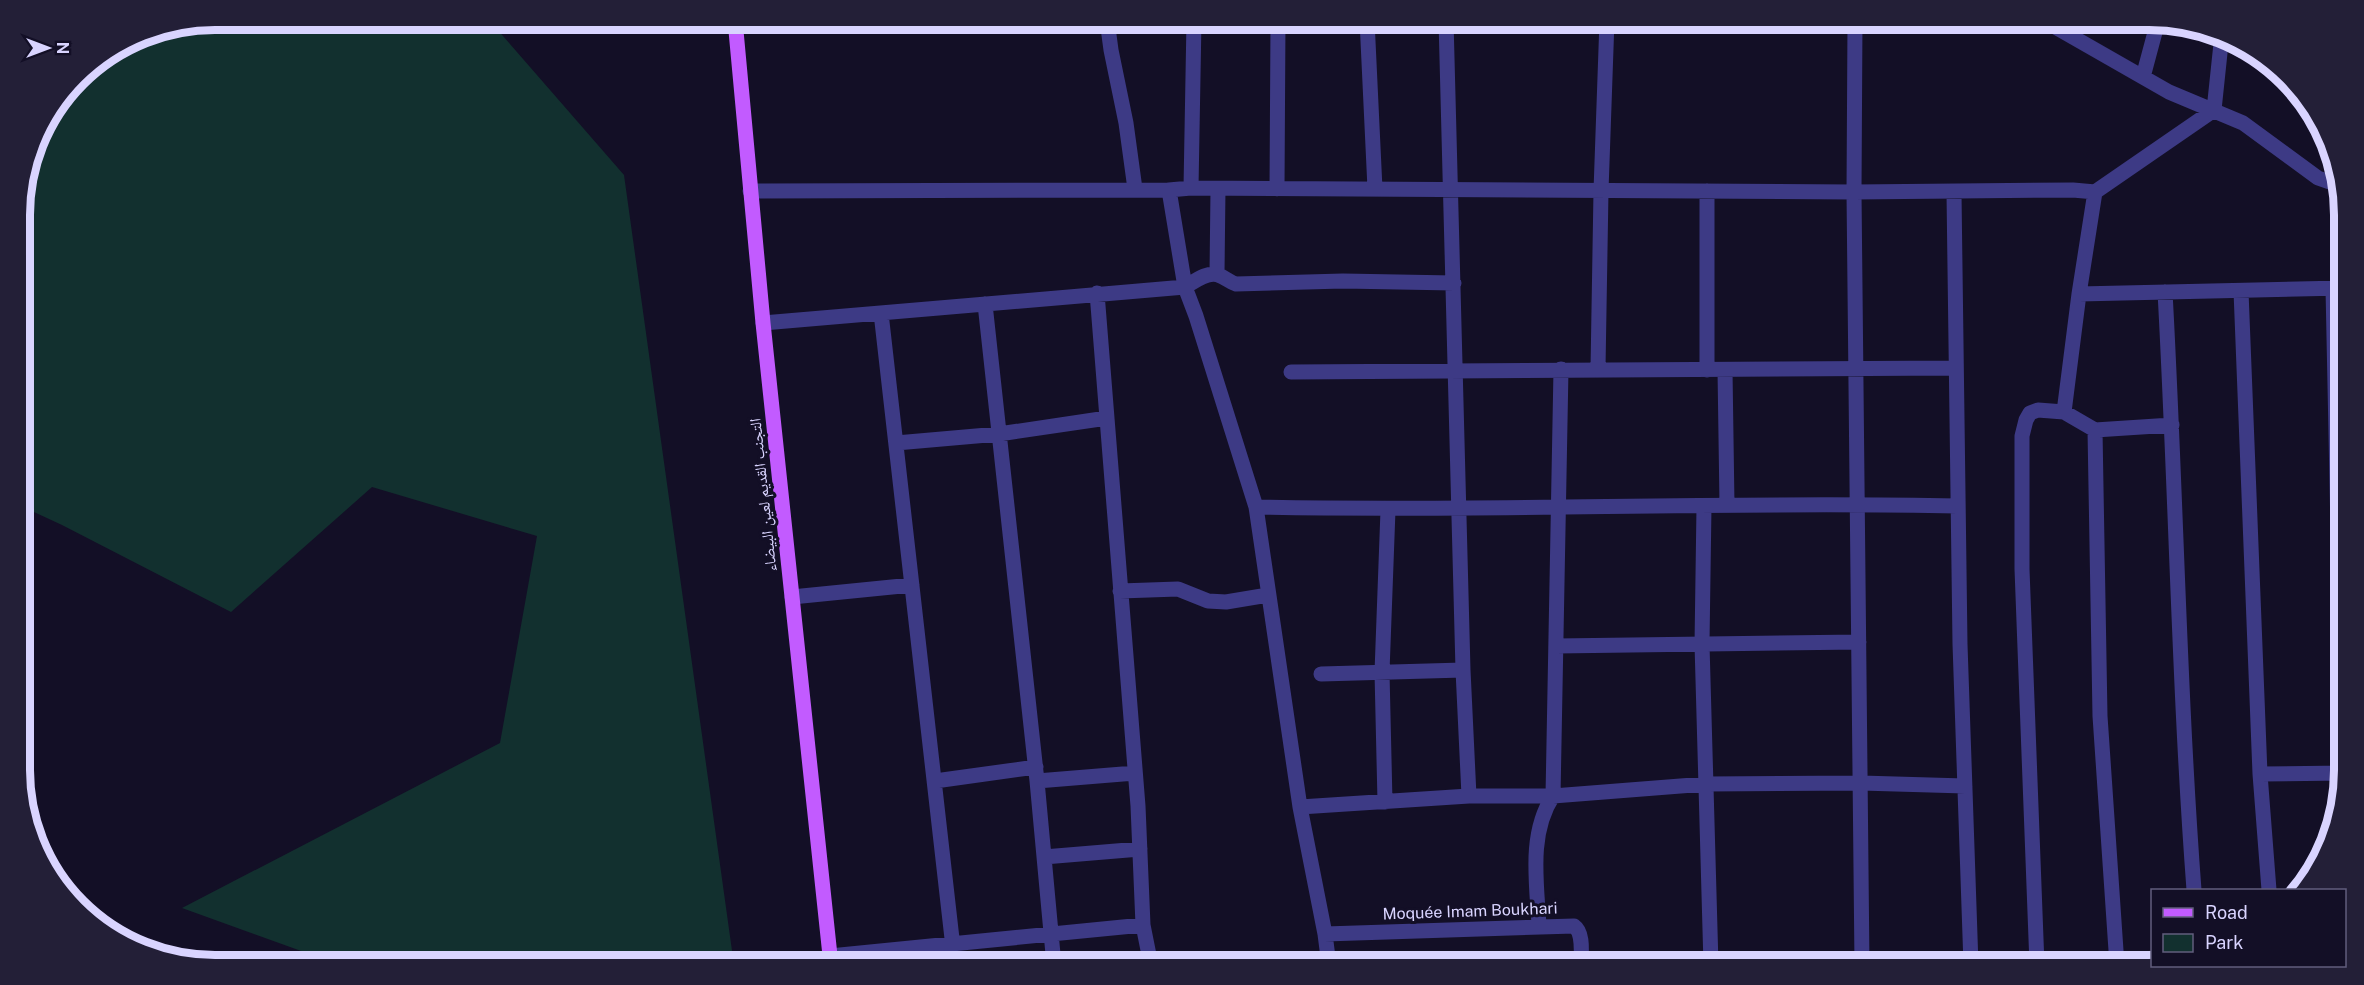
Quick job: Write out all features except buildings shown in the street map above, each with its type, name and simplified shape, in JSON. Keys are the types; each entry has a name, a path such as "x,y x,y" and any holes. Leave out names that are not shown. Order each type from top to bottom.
{"main road":[{"name":"التجنب القديم لعين البيضاء","path":"736,30 763,323 830,955"}],"street":[{"path":"1109,30 1136,189"},
{"path":"1191,188 1194,30"},
{"path":"1277,189 1278,30"},
{"path":"1367,30 1375,189"},
{"path":"1446,30 1469,796"},
{"path":"1598,369 1607,30"},
{"path":"1856,30 1854,192 1862,955"},
{"path":"2061,30 2169,92 2243,123 2318,178 2331,182"},
{"path":"2143,77 2156,30"},
{"path":"750,191 1169,190 1191,188 1954,193 2053,190 2095,192 2214,110 2221,44"},
{"path":"1217,274 1218,189"},
{"path":"1169,190 1185,286 1256,507 1300,807 1328,955"},
{"path":"1707,191 1707,370"},
{"path":"2064,412 2095,192"},
{"path":"1954,193 1957,506 1971,955"},
{"path":"763,323 1185,286 1206,276 1217,274 1228,282 1236,284 1343,281 1454,282"},
{"path":"2079,294 2334,288"},
{"path":"2241,291 2260,774 2269,889"},
{"path":"2165,292 2184,762 2194,889"},
{"path":"1097,293 1135,773 1143,925 1149,955"},
{"path":"985,304 1037,774 1053,955"},
{"path":"880,313 954,955"},
{"path":"1291,372 1955,368"},
{"path":"1539,926 1537,846 1543,814 1553,796 1561,369"},
{"path":"1725,370 1727,506"},
{"path":"2037,955 2022,569 2022,436 2026,420 2030,413 2038,410 2064,412 2095,430 2172,425"},
{"path":"896,443 999,434 1107,418"},
{"path":"2095,430 2100,716 2116,955"},
{"path":"1256,507 1388,510 1857,504 1957,506"},
{"path":"1704,506 1702,644 1712,955"},
{"path":"1385,802 1382,672 1388,510"},
{"path":"792,597 912,585"},
{"path":"1120,591 1178,589 1208,601 1226,602 1268,595"},
{"path":"1556,645 1859,642"},
{"path":"1322,674 1464,670"},
{"path":"935,781 1037,774 1135,773"},
{"path":"2260,774 2334,774"},
{"path":"1300,807 1469,796 1553,796 1706,784 1861,783 1965,786"},
{"path":"1044,857 1140,849"},
{"path":"874,955 952,944 1143,925"},
{"name":"Moquée Imam Boukhari","path":"1325,934 1566,925 1577,928 1580,936 1581,955"}],"green space":[{"path":"215,30 498,30 624,175 733,955 312,955 182,908 500,743 537,536 372,487 231,612 30,510 30,203 36,167 44,144 68,102 102,68 133,49 167,36"}]}
